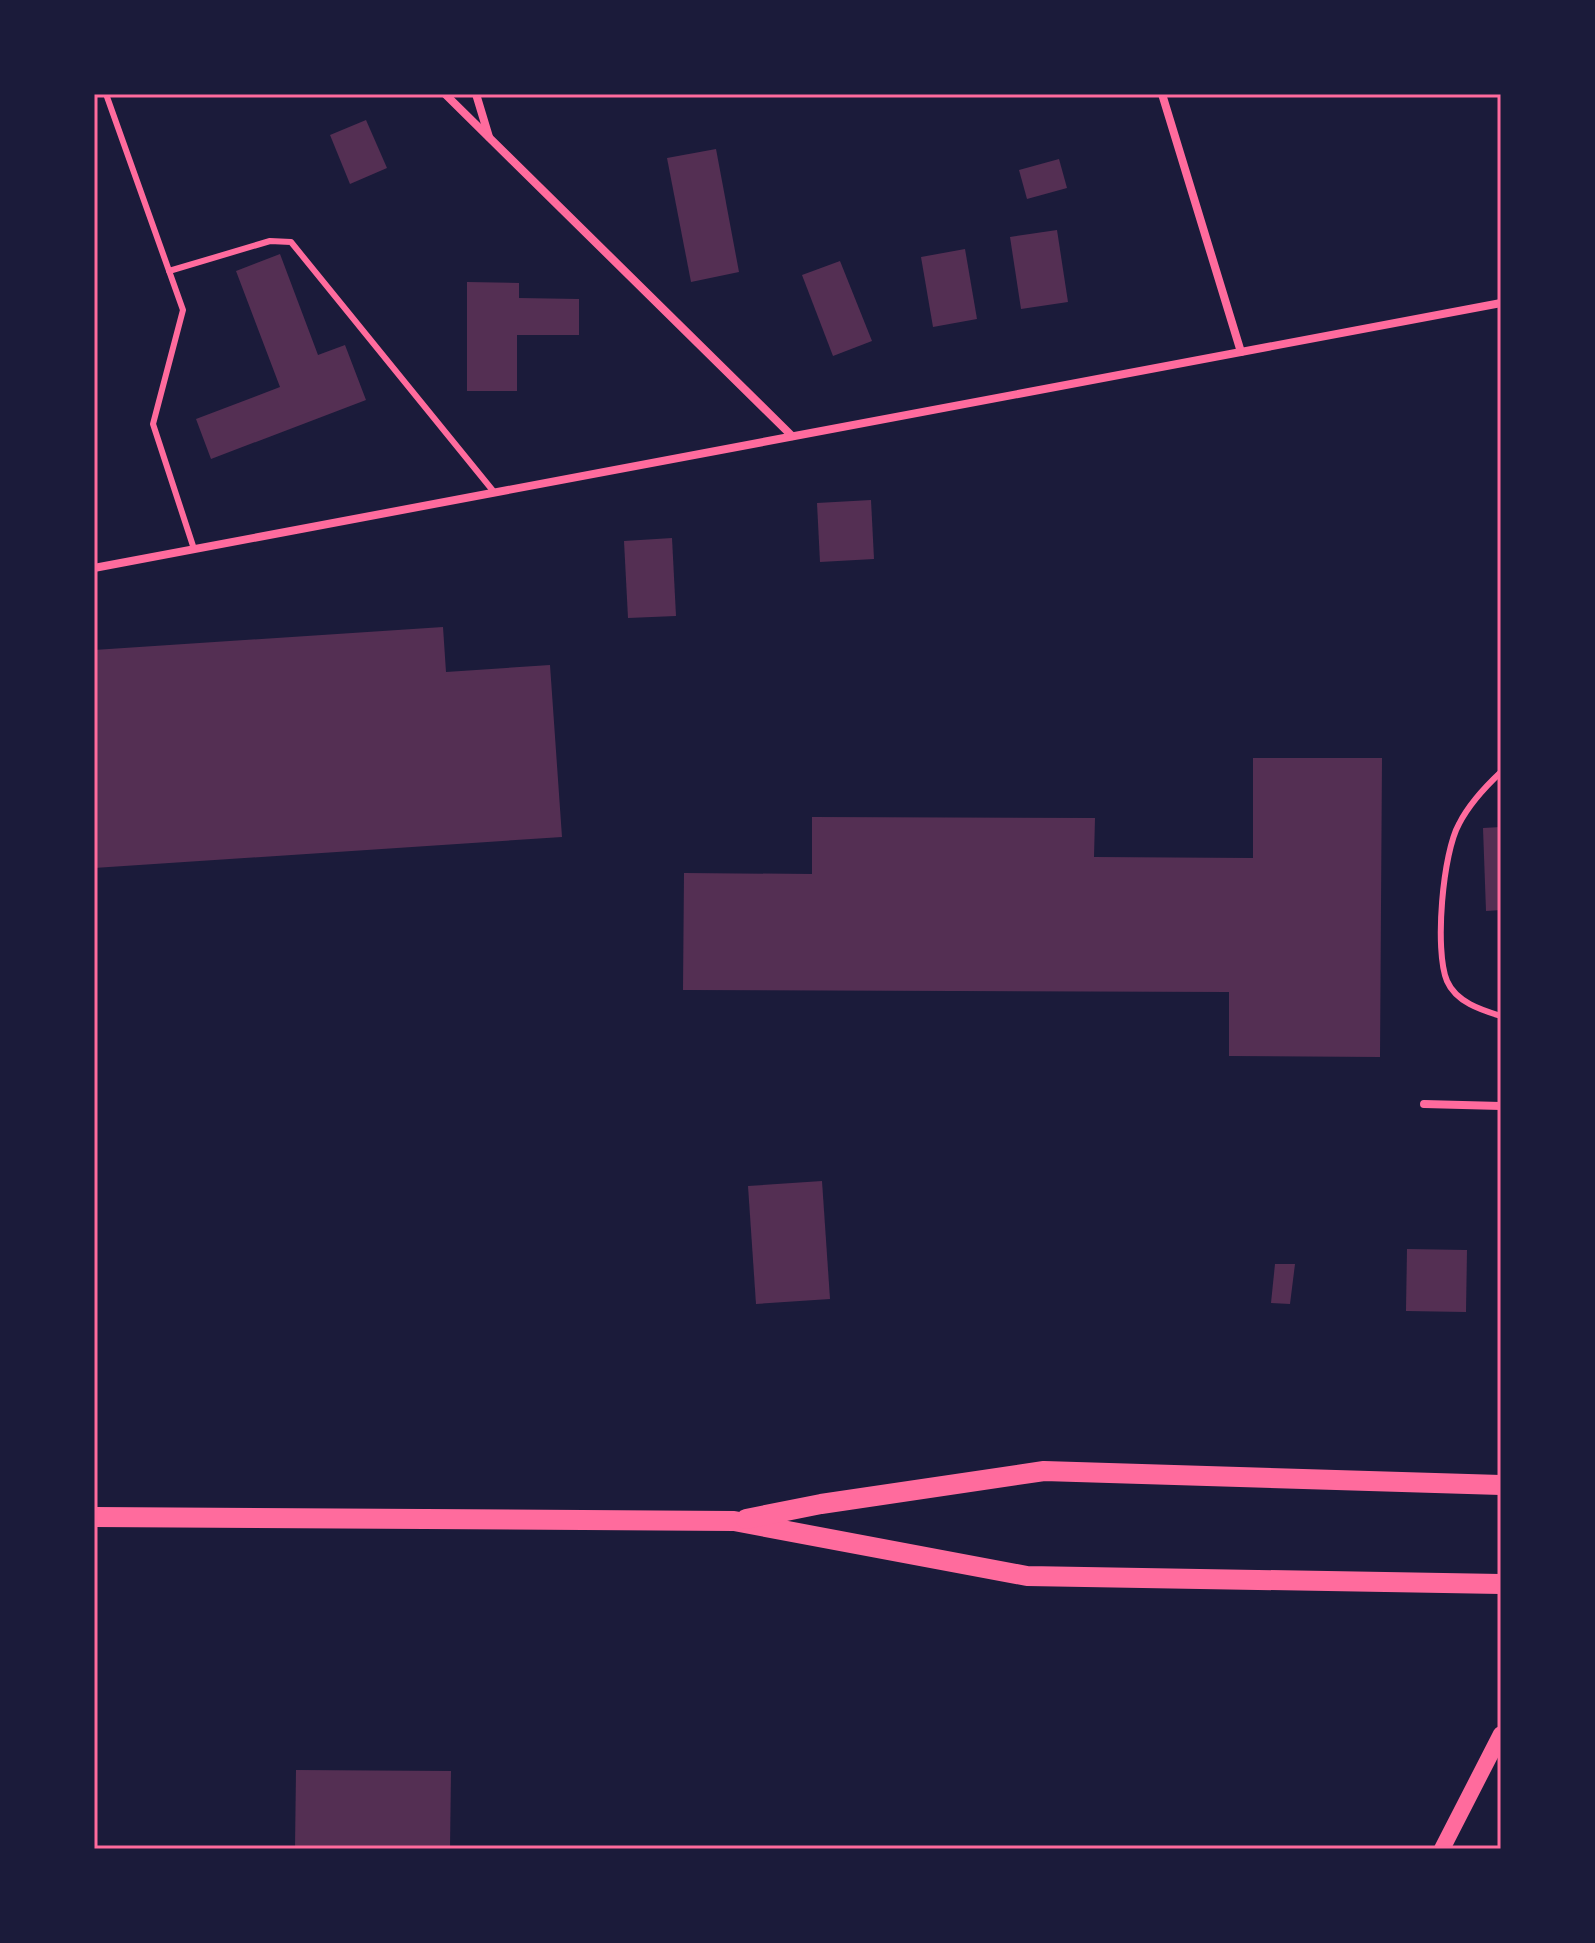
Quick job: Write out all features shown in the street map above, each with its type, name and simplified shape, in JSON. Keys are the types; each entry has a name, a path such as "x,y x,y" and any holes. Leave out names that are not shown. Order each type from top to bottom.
{"main road":[{"path":"734,1521 821,1504 1044,1471 1501,1485"},
{"path":"94,1517 734,1521 1027,1576 1501,1584"},
{"path":"1442,1849 1501,1734"}],"street":[{"path":"445,94 792,436"},
{"path":"476,94 489,138"},
{"path":"1162,94 1241,352"},
{"path":"94,568 1501,303"},
{"path":"1424,1104 1501,1106"}],"lane":[{"path":"106,94 183,310 153,424 194,549"},
{"path":"169,271 270,241 291,242 494,492"},
{"path":"1501,772 1481,791 1457,826 1446,864 1440,939 1447,982 1472,1007 1501,1016"}],"building":[{"path":"366,120 387,168 350,184 330,135"},
{"path":"716,149 739,272 691,282 667,158"},
{"path":"1059,159 1067,188 1027,199 1019,170"},
{"path":"1057,230 1068,302 1021,309 1010,237"},
{"path":"965,249 977,319 933,327 921,257"},
{"path":"280,254 318,355 345,345 366,400 211,459 196,419 280,387 236,271"},
{"path":"840,261 872,341 833,356 802,275"},
{"path":"467,282 519,283 519,298 579,299 579,335 517,335 517,391 467,391"},
{"path":"871,500 874,559 820,562 817,503"},
{"path":"672,538 676,616 628,618 624,541"},
{"path":"443,627 446,672 550,665 562,837 94,868 94,650"},
{"path":"1253,758 1382,758 1380,1057 1229,1056 1229,992 683,990 684,873 812,874 812,817 1095,818 1094,857 1253,858"},
{"path":"1501,827 1501,910 1486,911 1483,828"},
{"path":"822,1181 830,1299 756,1304 748,1186"},
{"path":"1407,1249 1467,1250 1466,1312 1406,1311"},
{"path":"1275,1264 1295,1264 1290,1304 1271,1303"},
{"path":"296,1770 451,1771 450,1849 295,1849"}]}
